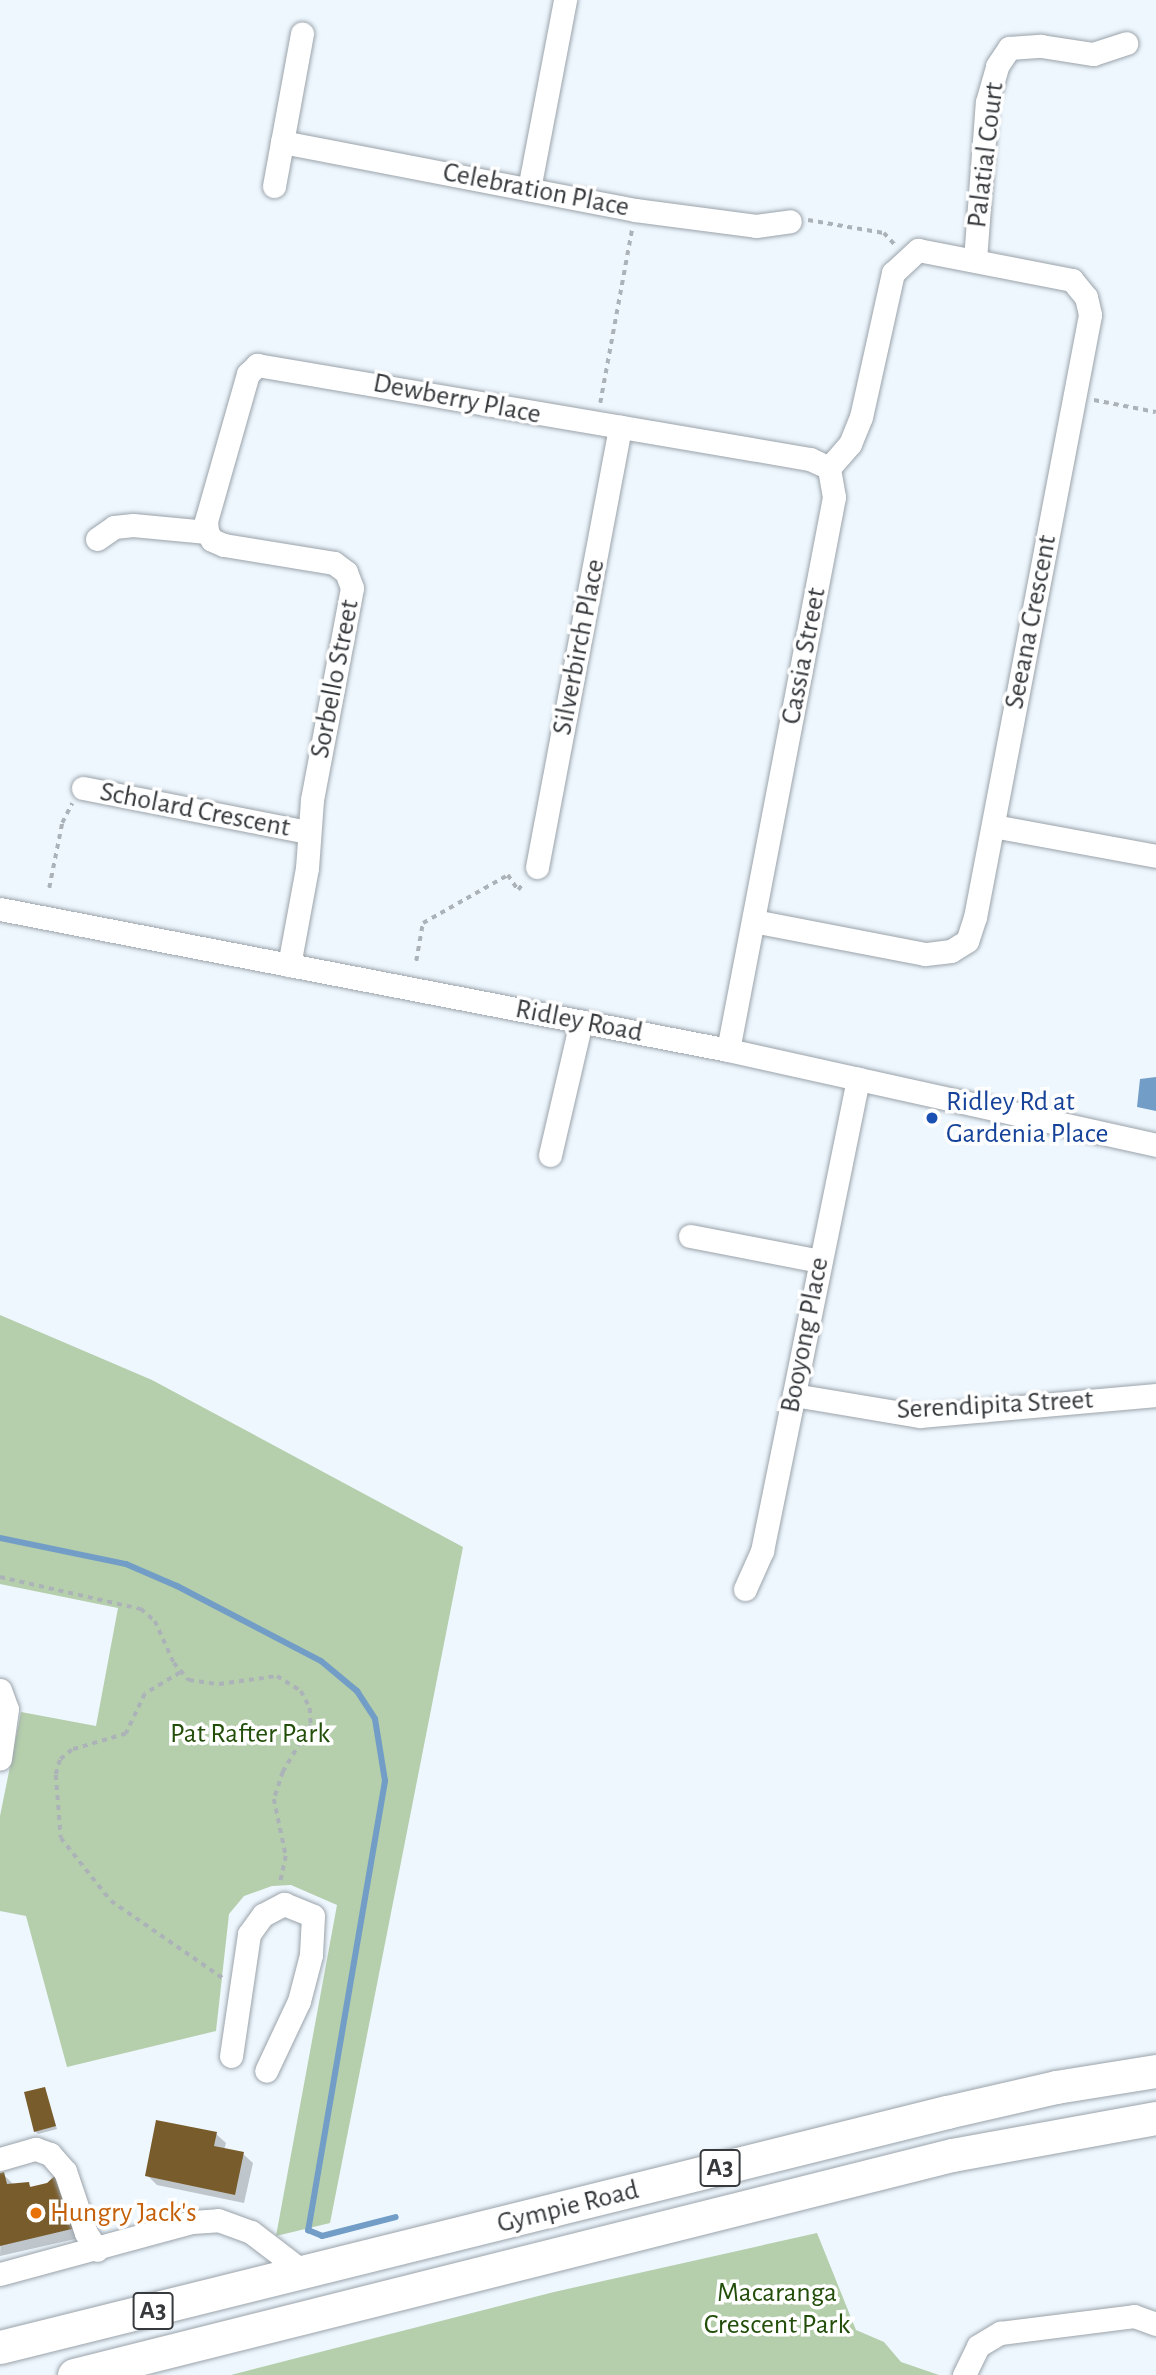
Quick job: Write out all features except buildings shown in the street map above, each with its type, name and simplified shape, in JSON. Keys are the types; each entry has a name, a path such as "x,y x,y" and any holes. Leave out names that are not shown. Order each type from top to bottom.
{"highway":[{"name":"Gympie Road","path":"0,2347 306,2274 947,2112 1147,2072"},
{"name":"Gympie Road","path":"74,2375 952,2155 1150,2119"}],"street":[{"path":"528,189 565,0"},
{"path":"274,186 302,34"},
{"name":"Palatial Court","path":"975,260 987,102 997,66 1009,48 1041,46 1093,54 1126,43"},
{"name":"Celebration Place","path":"282,142 635,210 756,226 790,220"},
{"name":"Seeana Crescent","path":"754,921 925,954 951,951 967,940 975,917 1090,315 1086,297 1072,280 918,250 899,265"},
{"path":"829,468 850,444 861,416 899,265"},
{"name":"Dewberry Place","path":"207,532 206,521 248,374 257,365 810,459 829,468"},
{"name":"Silverbirch Place","path":"537,867 620,427"},
{"name":"Cassia Street","path":"728,1050 834,497 829,468"},
{"name":"Sorbello Street","path":"97,539 114,527 133,525 207,532 212,540 225,545 334,563 346,572 352,588 308,832 302,901 289,965"},
{"name":"Scholard Crescent","path":"83,788 308,832"},
{"path":"993,826 1156,856"},
{"name":"Ridley Road","path":"0,909 728,1050 1156,1145"},
{"path":"550,1155 581,1022"},
{"name":"Booyong Place","path":"745,1589 762,1550 858,1079"},
{"path":"690,1236 820,1261"},
{"name":"Serendipita Street","path":"794,1395 920,1416 1156,1395"},
{"path":"0,1689 7,1709 0,1759"},
{"path":"231,2056 239,1984 249,1934 273,1908 284,1905 313,1916 311,1955 299,2001 267,2071"},
{"path":"0,2159 36,2149 50,2154 65,2171 86,2233 97,2250"},
{"path":"0,2274 97,2250 192,2222 218,2220 251,2232 306,2274"},
{"path":"964,2375 978,2346 1000,2333 1135,2316 1156,2324"}],"path":[{"path":"609,406 598,402 635,210"},
{"path":"790,220 815,219 884,233 899,265"},
{"path":"1074,396 1156,412"},
{"path":"49,888 62,823 83,788"},
{"path":"416,961 423,923 509,875 518,890 537,867"},
{"path":"0,1577 141,1609 155,1621 180,1673 208,1684 277,1676 295,1684 310,1709 308,1732 283,1772 274,1799 286,1856 273,1908"},
{"path":"180,1673 145,1694 126,1734 72,1750 60,1760 56,1775 61,1838 111,1901 212,1974 239,1984"}],"green space":[{"name":"Pat Rafter Park","path":"0,1315 152,1380 463,1547 330,2223 276,2236 337,1905 291,1885 272,1886 244,1896 229,1914 216,2031 67,2067 26,1916 0,1911 0,1816 21,1712 96,1726 118,1608 0,1584"},
{"name":"Macaranga Crescent Park","path":"817,2233 856,2330 884,2342 901,2362 939,2375 231,2375 554,2292"}],"water":[{"path":"1156,1077 1156,1111 1137,1107 1140,1079"}],"waterway":[{"path":"0,1538 126,1564 177,1586 321,1661 357,1691 375,1719 385,1781 308,2230 322,2236 396,2217"}],"place":[{"name":"Ridley Rd at Gardenia Place","path":"932,1118"},
{"name":"Hungry Jack's","path":"36,2213"}]}
